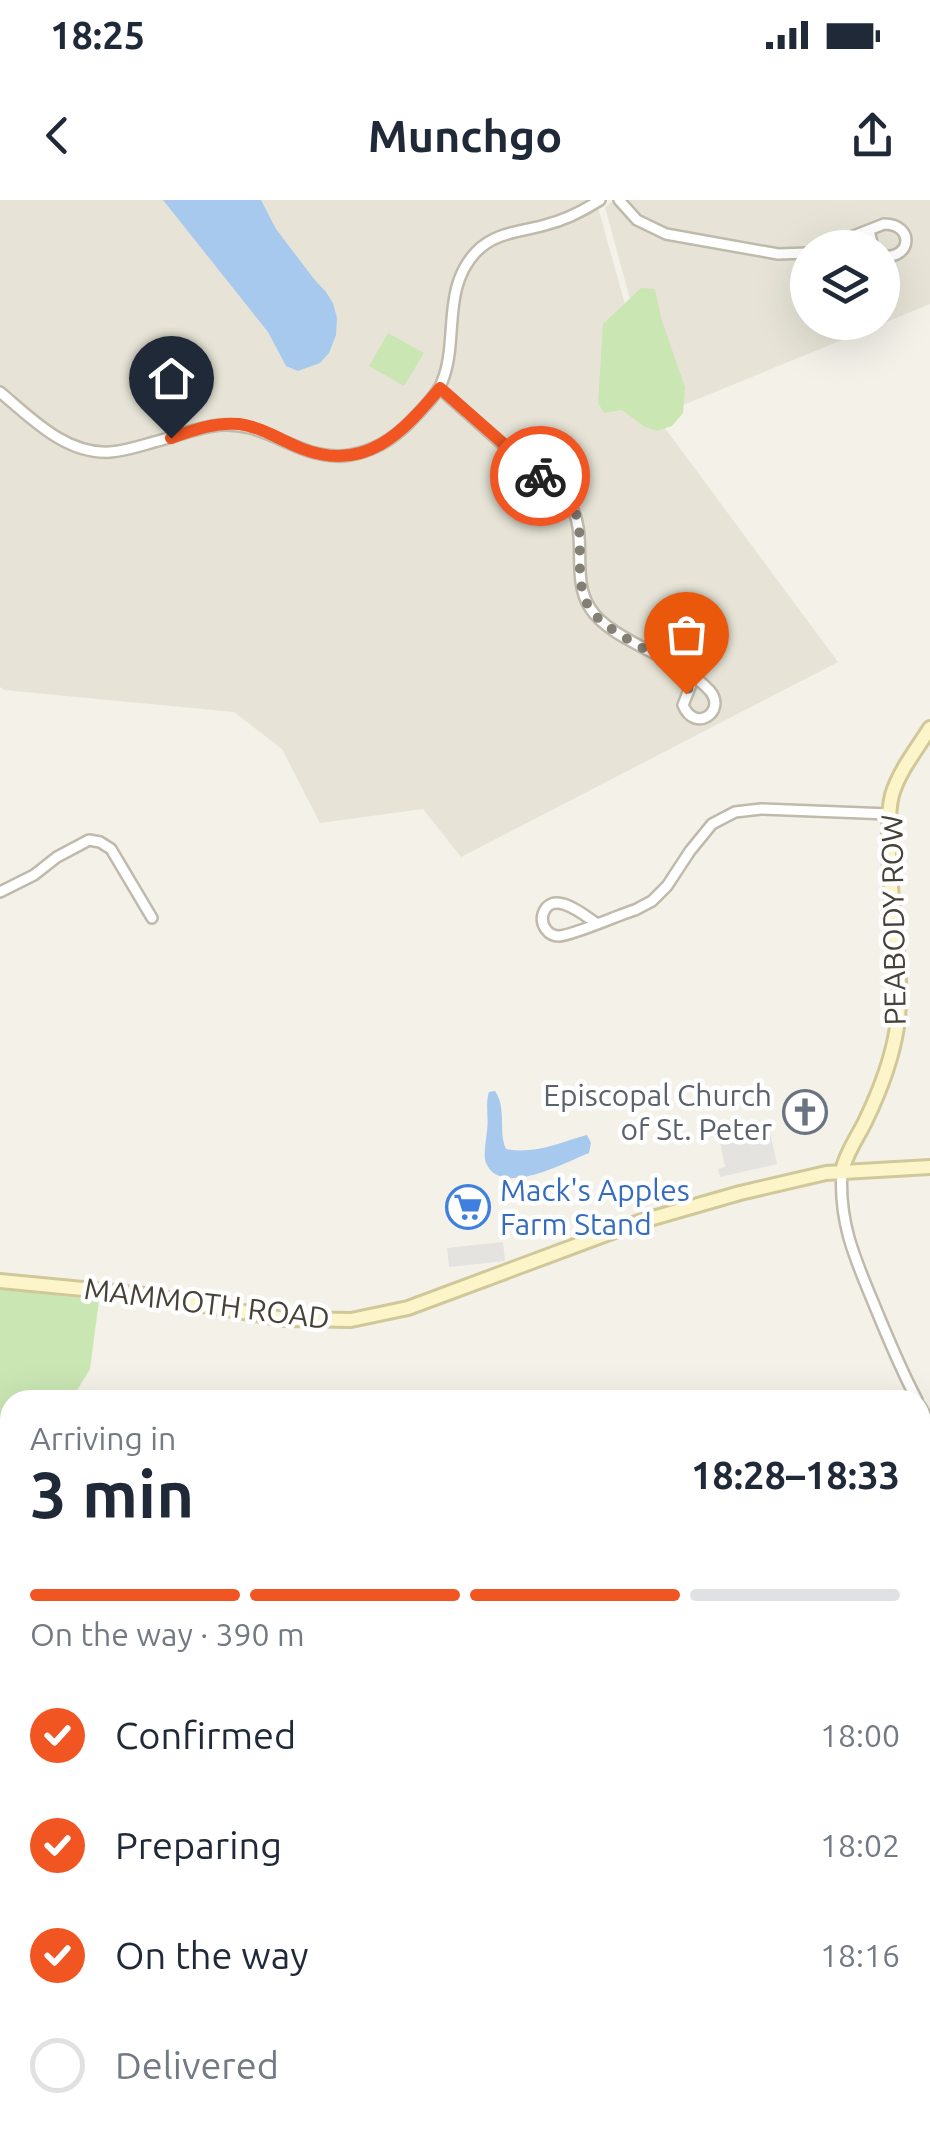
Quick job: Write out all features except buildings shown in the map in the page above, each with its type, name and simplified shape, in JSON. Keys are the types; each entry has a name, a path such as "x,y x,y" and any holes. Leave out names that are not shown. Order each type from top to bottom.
{"main road":[{"name":"PEABODY ROW","path":"842,1171 892,1054 898,992 888,861 889,814 897,782 930,728"},
{"name":"MAMMOTH ROAD","path":"0,1281 145,1295 284,1319 351,1320 442,1297 672,1212 808,1176 930,1168"}],"street":[{"path":"0,392 50,433 86,450 117,452 214,425 239,424 304,450 340,456 372,450 394,436 440,388 458,284 474,254 498,236 549,224 600,200"},
{"path":"619,200 637,220 666,234 790,254"},
{"path":"868,230 895,225 906,242 900,253"},
{"path":"440,388 570,504 576,515 584,594 598,618 694,677 712,692 712,712 703,718 692,718 683,704 694,677"},
{"path":"596,923 563,904 552,904 542,917 548,932 557,936 596,923 652,901 706,830 735,812 762,809 889,814"},
{"path":"0,892 88,840 100,842 110,849 152,918"},
{"path":"842,1171 847,1237 912,1390"}],"shaded area":[{"path":"0,200 596,200 656,416 838,662 461,857 423,809 320,823 282,749 234,712 4,690 0,687"},
{"path":"614,200 930,200 930,304 900,316 900,230 790,230 790,340 842,340 661,414 605,207"},
{"path":"772,1120 774,1126 769,1128 777,1164 720,1177 718,1169 725,1167 718,1132"},
{"path":"503,1242 505,1261 449,1267 447,1248"}],"green space":[{"path":"641,288 655,289 685,387 683,413 672,426 657,431 622,410 604,413 598,403 603,324"},
{"path":"388,333 424,353 404,386 369,366"},
{"path":"0,1289 99,1300 90,1369 77,1390 0,1390"}],"water":[{"path":"163,200 261,200 276,229 333,303 336,335 320,363 298,371 286,366 268,332"},
{"path":"495,1091 501,1105 506,1149 537,1149 587,1135 591,1143 589,1153 519,1178 494,1173 486,1163 485,1152 488,1097 489,1092"}],"way so far":[{"path":"540,476 574,508 582,586 591,610 604,624 694,677 686,694"}],"place":[{"name":"Episcopal Church of St. Peter","path":"805,1112"},
{"name":"Mack's Apples Farm Stand","path":"468,1207"}],"route":[{"path":"171,438 214,425 239,424 304,450 332,456 351,455 372,450 394,436 440,388 540,476"}]}
